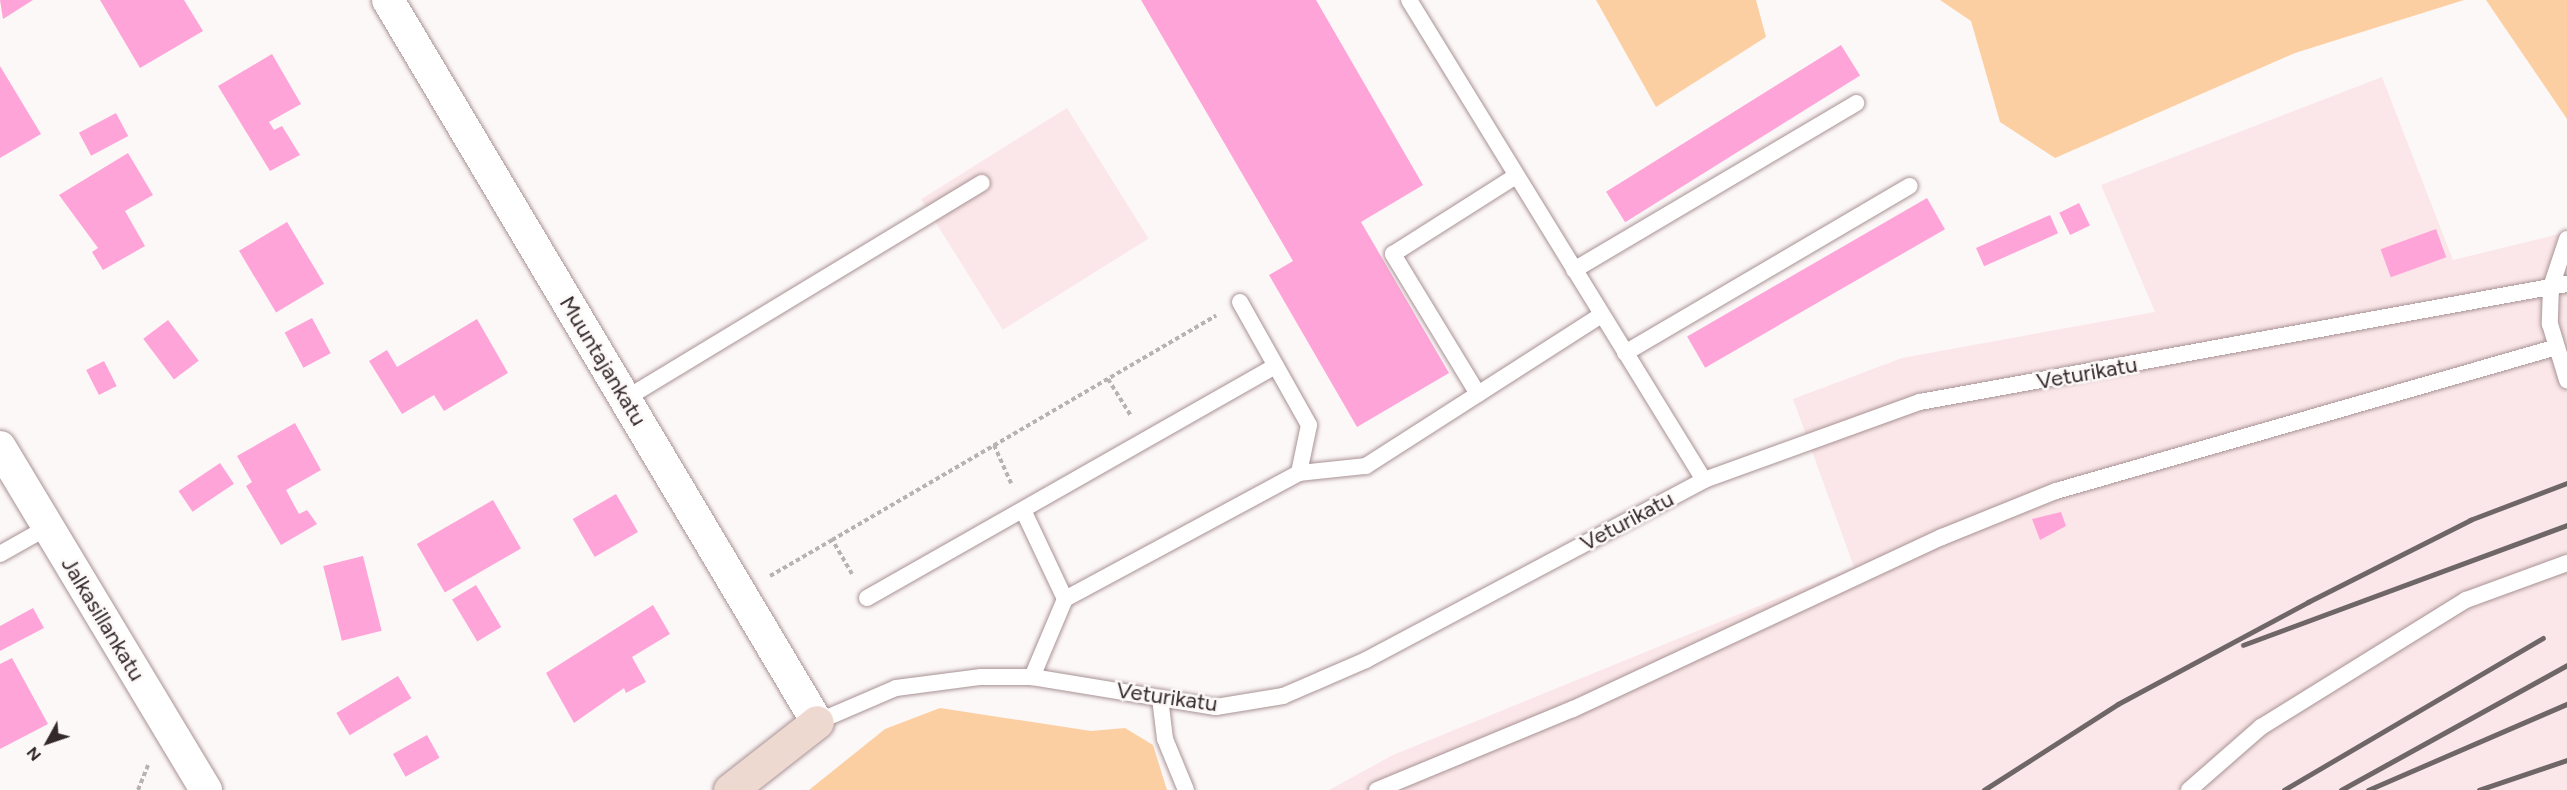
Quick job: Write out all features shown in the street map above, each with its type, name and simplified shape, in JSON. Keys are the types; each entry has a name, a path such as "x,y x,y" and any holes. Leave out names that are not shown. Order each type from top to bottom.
{"street":[{"name":"Muuntajankatu","path":"388,0 817,723"},
{"name":"Jalkasillankatu","path":"0,447 206,790"},
{"name":"Veturikatu","path":"730,790 817,723"}],"lane":[{"path":"1409,0 1704,480"},
{"path":"1574,270 1856,103"},
{"path":"1478,394 1393,254 1516,176"},
{"path":"625,399 982,183"},
{"path":"1625,353 1910,186"},
{"path":"2567,239 2550,324 2567,380"},
{"name":"Veturikatu","path":"817,723 896,688 1032,676 1216,707 1283,696 1366,660 1704,480 1920,402 2559,286"},
{"path":"1240,302 1309,425 1299,473"},
{"path":"1032,676 1065,599 1299,473 1366,466 1601,315"},
{"path":"1377,790 1573,709 1942,537 2056,490 2557,347"},
{"path":"867,598 1276,366"},
{"path":"1023,510 1065,599"},
{"path":"0,554 48,527"},
{"path":"2189,790 2262,727 2466,600 2567,563"},
{"path":"1160,698 1165,739 1186,790"}],"path":[{"path":"741,593 1240,302"},
{"path":"1108,379 1146,440"},
{"path":"994,446 1023,510"},
{"path":"832,540 867,598"},
{"path":"138,790 151,759"}],"shaded area":[{"path":"1596,0 1756,0 1766,37 1656,107"},
{"path":"1940,0 2464,0 2295,53 2055,158 2000,122 1971,21"},
{"path":"2486,0 2567,0 2567,119"},
{"path":"2382,77 2453,260 2567,232 2567,790 1329,790 1393,755 1854,567 1793,399 1902,358 2155,312 2101,185"},
{"path":"1067,108 1149,239 1003,330 921,199"},
{"path":"940,708 1091,731 1125,728 1153,745 1167,790 809,790 885,729"}],"building":[{"path":"0,0 33,0 3,19"},
{"path":"100,0 184,0 203,31 140,68"},
{"path":"1141,0 1316,0 1423,185 1361,222 1449,373 1357,427 1269,275 1293,261"},
{"path":"1841,45 1860,76 1625,222 1606,192"},
{"path":"272,54 301,104 269,122 274,130 282,126 300,155 270,171 218,86"},
{"path":"0,66 41,134 0,158"},
{"path":"116,113 128,136 91,156 79,133"},
{"path":"128,153 153,195 125,211 145,246 103,270 92,252 98,248 59,195"},
{"path":"1927,198 1945,229 1705,368 1687,336"},
{"path":"2079,203 2090,225 2070,235 2059,213"},
{"path":"2050,215 2058,233 1984,266 1976,248"},
{"path":"287,222 324,284 276,313 239,251"},
{"path":"2436,229 2446,257 2391,277 2381,249"},
{"path":"312,318 331,353 303,368 285,333"},
{"path":"477,319 508,373 444,411 434,395 402,414 369,361 387,350 397,367"},
{"path":"168,320 199,361 174,379 143,339"},
{"path":"104,361 117,386 99,395 86,370"},
{"path":"295,423 321,470 286,490 299,514 307,510 317,524 281,545 246,486 252,482 237,456"},
{"path":"220,463 234,484 193,512 179,491"},
{"path":"616,494 638,532 595,557 573,519"},
{"path":"493,500 521,548 445,592 417,544"},
{"path":"2061,512 2066,526 2040,540 2032,519"},
{"path":"363,556 382,631 342,641 323,566"},
{"path":"476,585 501,627 477,641 452,599"},
{"path":"653,605 670,634 632,657 646,682 626,693 624,688 574,723 546,673"},
{"path":"33,608 44,628 0,651 0,626"},
{"path":"12,658 48,724 0,749 0,664"},
{"path":"398,676 411,698 350,735 336,713"},
{"path":"427,735 440,758 405,777 393,754"}],"railway":[{"path":"1984,790 2118,704 2308,602 2470,520 2567,483"},
{"path":"2243,645 2567,525"},
{"path":"2284,790 2543,638"},
{"path":"2341,790 2567,665"},
{"path":"2368,790 2567,704"},
{"path":"2479,790 2567,760"}]}
